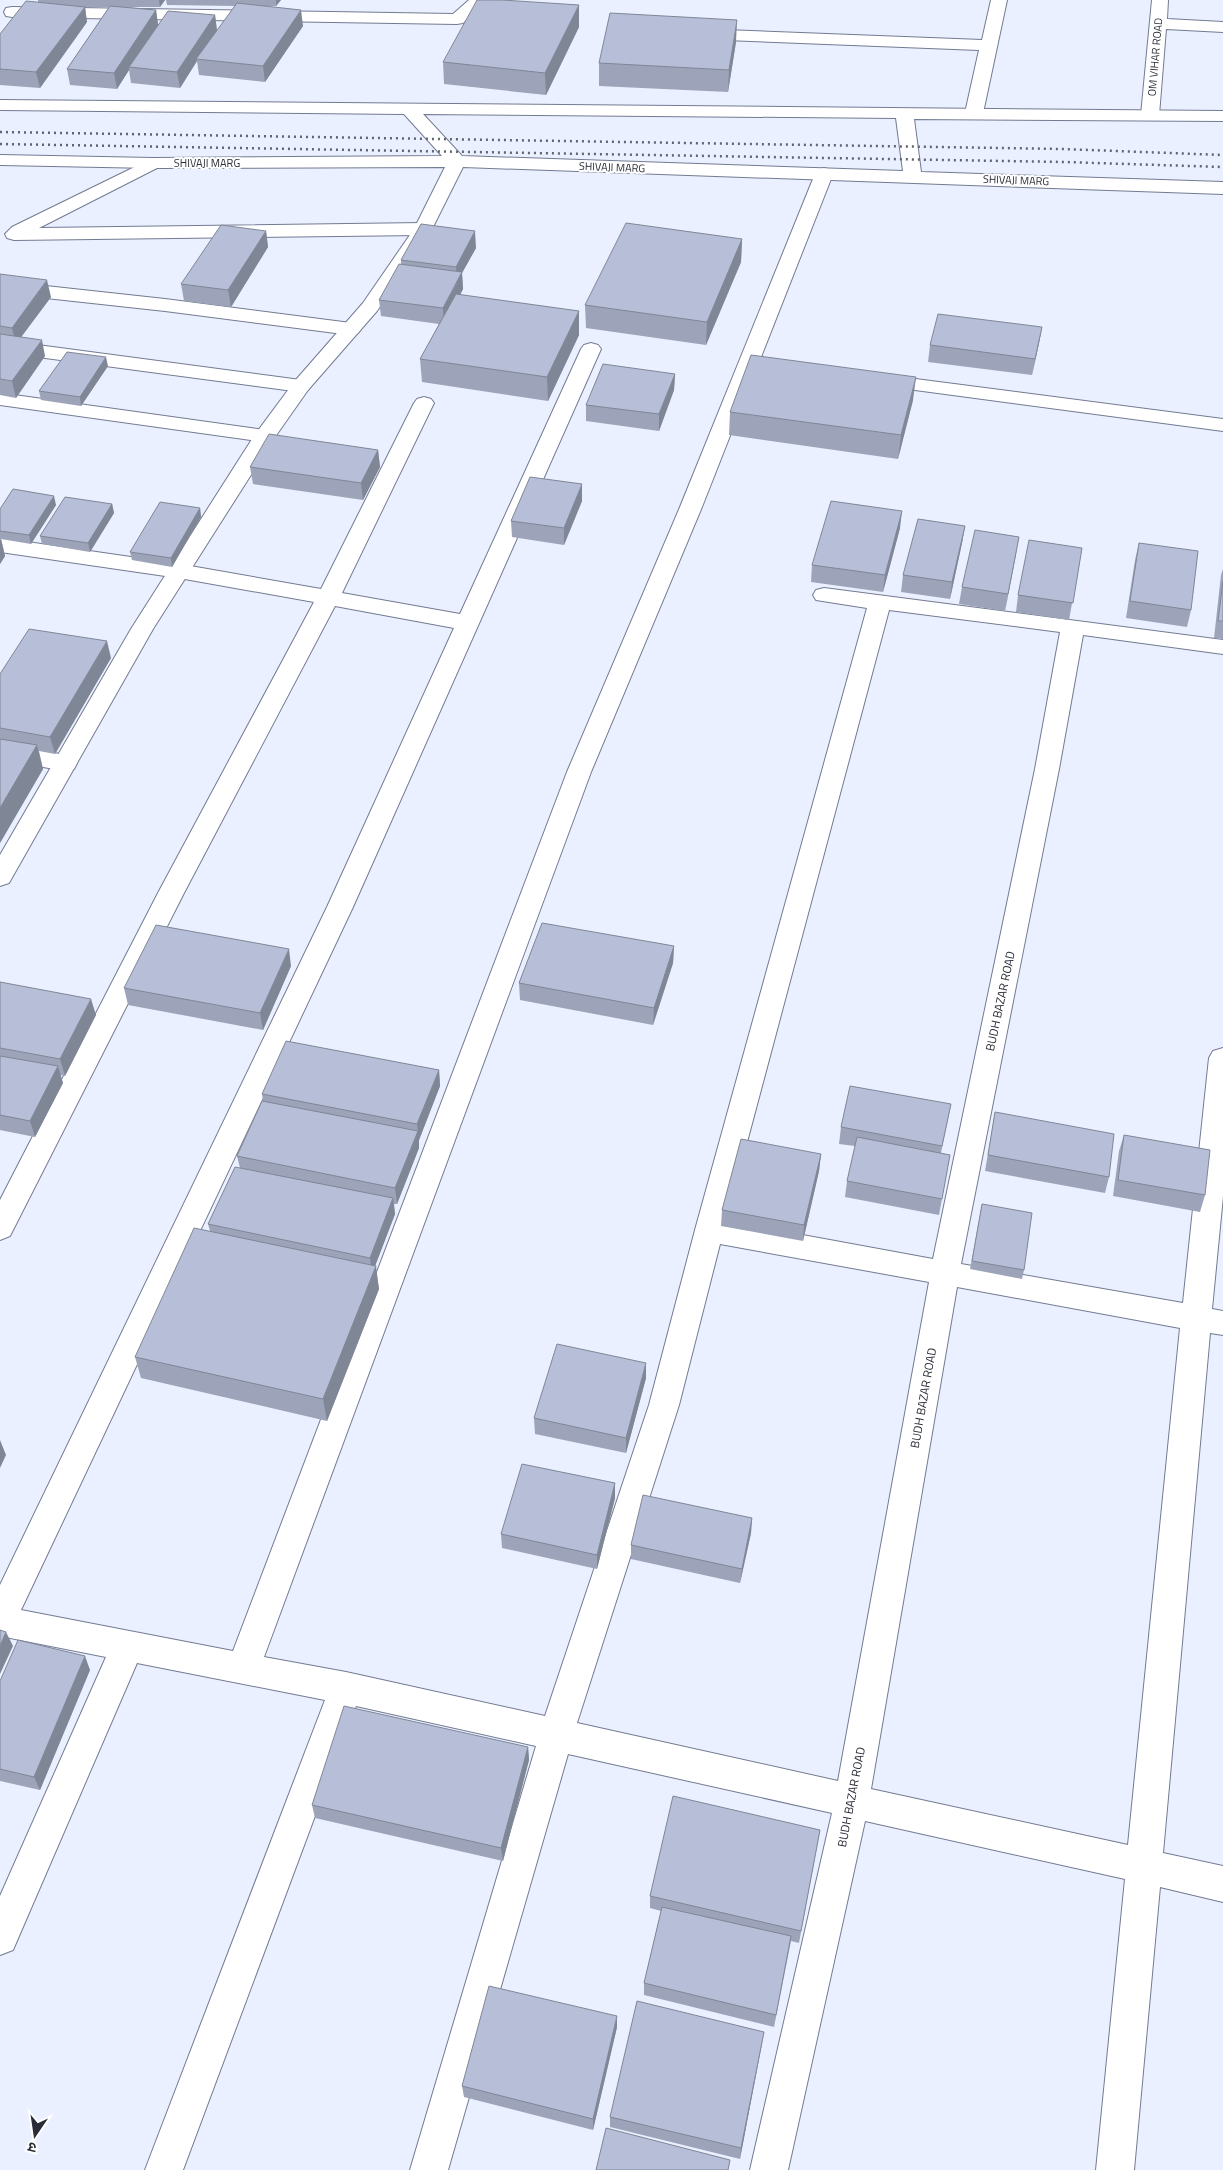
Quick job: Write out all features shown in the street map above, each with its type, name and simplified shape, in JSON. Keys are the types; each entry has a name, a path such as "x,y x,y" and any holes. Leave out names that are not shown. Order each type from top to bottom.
{"street":[{"path":"278,16 289,0"},
{"path":"0,25 17,6 278,16 457,19 479,0"},
{"path":"974,113 999,0"},
{"name":"OM VIHAR ROAD","path":"1150,115 1160,0"},
{"path":"1157,24 1223,27"},
{"path":"686,34 990,45"},
{"path":"0,105 1223,116"},
{"path":"0,877 142,629 265,436 301,386 370,307 424,229 457,161 408,108"},
{"path":"904,112 913,177"},
{"name":"SHIVAJI MARG","path":"0,160 153,163 457,161 1223,188"},
{"path":"7,238 153,163"},
{"path":"244,1668 580,772 759,364 824,174"},
{"path":"7,238 424,229"},
{"path":"0,287 165,305 351,329"},
{"path":"0,346 301,386"},
{"path":"591,350 340,907 0,1621 346,1688 1223,1884"},
{"path":"858,377 1223,425"},
{"path":"0,399 265,436"},
{"path":"0,1228 171,894 328,598 424,402"},
{"path":"0,546 179,571 468,623"},
{"path":"824,595 1223,647"},
{"path":"429,2170 556,1735 664,1405 709,1230 880,602"},
{"name":"BUDH BAZAR ROAD","path":"769,2170 852,1801 945,1272 1047,769 1073,626"},
{"path":"0,751 65,763"},
{"path":"1115,2170 1144,1866 1209,1321 1223,1058"},
{"path":"709,1230 1209,1321"},
{"path":"0,1937 128,1645"},
{"path":"164,2170 346,1688"}],"building":[{"path":"477,0 579,5 545,73 443,62"},
{"path":"26,1 85,7 36,72 0,69 0,34"},
{"path":"237,3 301,10 263,66 196,59"},
{"path":"110,6 156,10 114,73 67,69"},
{"path":"168,11 215,15 177,72 129,67"},
{"path":"610,13 737,20 729,70 599,63"},
{"path":"626,223 742,239 707,322 585,305"},
{"path":"421,224 475,231 456,267 401,260"},
{"path":"221,225 266,231 228,290 181,284"},
{"path":"399,264 462,272 443,308 379,300"},
{"path":"0,274 47,280 12,328 0,326"},
{"path":"456,294 579,311 547,377 420,359"},
{"path":"938,314 1042,327 1035,359 930,345"},
{"path":"0,334 42,340 12,381 0,379"},
{"path":"67,352 106,357 80,397 39,391"},
{"path":"751,355 916,377 901,435 730,412"},
{"path":"603,364 675,374 659,414 586,405"},
{"path":"269,434 378,450 361,483 250,467"},
{"path":"530,477 582,484 564,528 511,521"},
{"path":"13,489 54,496 29,535 0,531 0,509"},
{"path":"65,497 112,504 88,543 40,536"},
{"path":"831,501 902,511 885,575 812,565"},
{"path":"160,502 200,508 171,558 130,552"},
{"path":"918,519 965,526 952,582 903,575"},
{"path":"975,530 1019,537 1008,594 962,587"},
{"path":"1029,540 1082,548 1073,603 1018,595"},
{"path":"1139,543 1198,551 1191,610 1130,601"},
{"path":"1223,581 1223,621 1218,621"},
{"path":"29,629 107,641 50,737 0,728 0,674"},
{"path":"0,739 37,745 0,808"},
{"path":"542,923 674,946 654,1008 519,983"},
{"path":"156,925 289,949 260,1013 124,988"},
{"path":"0,982 91,999 60,1059 0,1048"},
{"path":"286,1041 439,1070 417,1124 262,1094"},
{"path":"0,1056 58,1066 30,1121 0,1115"},
{"path":"850,1086 951,1104 942,1146 841,1127"},
{"path":"262,1101 418,1131 395,1188 237,1156"},
{"path":"995,1112 1114,1134 1109,1177 988,1155"},
{"path":"1124,1135 1210,1150 1205,1195 1118,1180"},
{"path":"857,1137 950,1155 942,1199 847,1181"},
{"path":"741,1139 821,1154 804,1225 722,1210"},
{"path":"235,1167 393,1198 370,1258 208,1224"},
{"path":"982,1204 1032,1213 1024,1270 972,1261"},
{"path":"194,1228 376,1266 323,1399 135,1357"},
{"path":"557,1344 646,1363 626,1438 534,1418"},
{"path":"522,1464 615,1483 597,1555 501,1534"},
{"path":"643,1495 752,1518 742,1569 631,1545"},
{"path":"0,1630 6,1632 0,1646"},
{"path":"18,1640 85,1656 34,1777 0,1769 0,1681"},
{"path":"344,1706 528,1747 501,1848 312,1805"},
{"path":"673,1796 820,1830 801,1931 650,1896"},
{"path":"662,1907 791,1936 776,2015 644,1983"},
{"path":"489,1986 617,2016 593,2119 462,2086"},
{"path":"637,2001 764,2032 741,2148 610,2117"},
{"path":"606,2128 730,2160 728,2170 596,2170"}],"railway":[{"path":"0,132 1063,149 1223,155"},
{"path":"0,144 1064,162 1223,167"}]}
